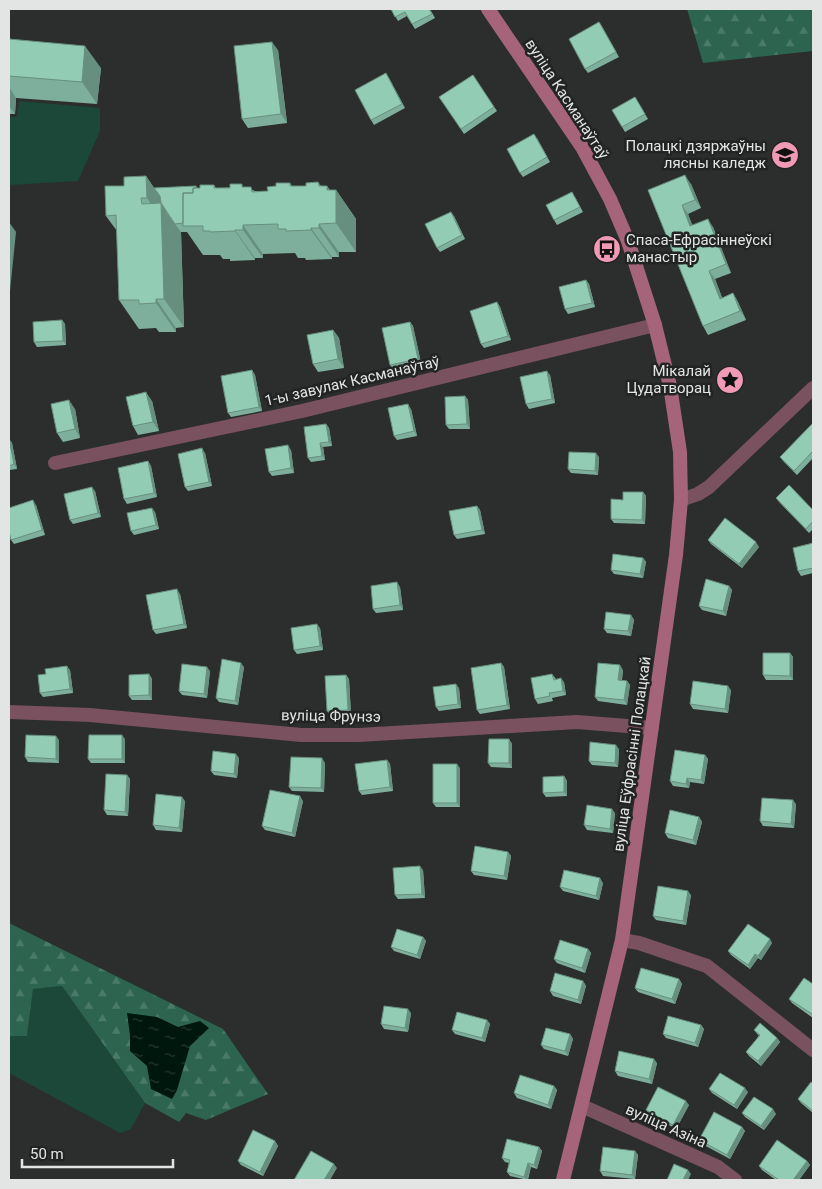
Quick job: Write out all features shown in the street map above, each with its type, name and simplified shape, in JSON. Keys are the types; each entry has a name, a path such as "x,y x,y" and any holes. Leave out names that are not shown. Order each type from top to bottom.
{"main road":[{"name":"вуліца Касманаўтаў","path":"488,9 582,146 610,199 628,240 655,325 670,386 680,452 681,500"},
{"name":"вуліца Еўфрасінні Полацкай","path":"563,1180 622,940 676,555 681,500"}],"street":[{"name":"1-ы завулак Касманаўтаў","path":"55,463 302,411 655,325"},
{"path":"681,500 698,494 709,487 813,388"},
{"name":"вуліца Фрунзэ","path":"9,712 90,715 300,735 359,735 577,722 652,728"},
{"path":"622,940 639,943 707,966 813,1050"},
{"name":"вуліца Азіна","path":"582,1106 718,1167 735,1180"}],"green space":[{"path":"687,9 813,9 813,51 703,63"},
{"path":"19,101 100,108 100,131 78,181 9,185 9,117 17,117"},
{"path":"9,923 223,1029 268,1094 206,1120 186,1113 179,1122 145,1103 62,986 33,989 27,1036 9,1036"},
{"path":"62,986 145,1103 131,1129 120,1133 9,1073 9,1036 27,1035 33,989"}],"water":[{"path":"127,1013 157,1017 178,1027 200,1021 209,1028 190,1046 177,1090 172,1099 151,1089 147,1066 130,1051"}],"building":[{"path":"391,9 429,9 432,14 412,24 405,12 395,17"},
{"path":"599,22 616,52 585,69 569,39"},
{"path":"9,39 85,46 82,82 9,76"},
{"path":"272,42 281,114 242,119 234,46"},
{"path":"386,73 402,104 371,120 355,90"},
{"path":"473,75 494,107 461,129 439,97"},
{"path":"635,97 645,114 622,127 612,110"},
{"path":"534,134 547,157 520,173 507,149"},
{"path":"685,175 695,200 682,205 690,226 708,219 726,264 709,271 720,299 733,293 740,311 703,326 648,190"},
{"path":"146,176 147,198 141,198 142,204 161,203 164,299 156,299 156,303 139,304 139,300 119,300 116,215 106,216 105,186 124,186 124,177"},
{"path":"318,182 319,186 327,186 327,190 336,190 336,223 319,224 319,228 311,228 311,230 286,231 286,229 278,229 278,224 243,225 243,230 210,232 203,231 203,226 183,226 183,193 193,193 193,188 200,188 200,185 214,185 214,188 230,188 230,184 242,184 242,187 251,187 252,192 268,191 267,187 276,186 276,183 290,183 290,186 306,186 306,183"},
{"path":"196,186 196,188 193,188 193,193 183,193 183,223 175,224 161,203 160,196 154,188"},
{"path":"572,192 580,207 554,220 546,205"},
{"path":"451,212 462,235 437,248 425,224"},
{"path":"586,280 592,303 565,309 559,287"},
{"path":"497,302 508,336 481,344 470,311"},
{"path":"62,320 63,341 34,342 33,322"},
{"path":"410,322 418,359 390,365 382,328"},
{"path":"333,330 338,359 313,364 307,335"},
{"path":"252,370 259,407 228,413 221,376"},
{"path":"547,371 552,399 526,404 520,377"},
{"path":"146,392 153,422 133,426 126,397"},
{"path":"465,396 467,424 446,425 445,397"},
{"path":"69,400 75,429 57,433 51,404"},
{"path":"408,404 414,431 394,436 388,408"},
{"path":"813,423 813,451 794,471 780,457"},
{"path":"326,424 329,442 320,443 322,456 308,458 304,427"},
{"path":"9,439 14,464 9,466"},
{"path":"288,445 291,468 269,472 265,449"},
{"path":"202,448 209,482 185,487 178,454"},
{"path":"569,452 596,453 595,471 568,469"},
{"path":"148,461 154,493 124,499 118,468"},
{"path":"789,485 813,510 813,521 806,529 776,498"},
{"path":"92,487 98,513 70,520 64,494"},
{"path":"623,492 643,492 642,520 611,519 611,499 623,500"},
{"path":"33,500 42,530 11,540 9,508"},
{"path":"477,506 482,530 454,535 449,511"},
{"path":"152,508 156,525 131,531 127,513"},
{"path":"725,518 756,542 739,564 708,540"},
{"path":"813,543 813,568 798,571 793,548"},
{"path":"613,554 643,558 640,574 611,570"},
{"path":"706,579 729,586 723,611 699,606"},
{"path":"397,582 400,605 373,609 371,586"},
{"path":"177,589 184,624 153,630 146,595"},
{"path":"606,612 631,615 628,631 604,629"},
{"path":"317,624 320,646 294,650 291,628"},
{"path":"763,653 790,653 790,676 763,675"},
{"path":"222,659 241,663 235,701 216,698"},
{"path":"501,663 507,705 477,710 471,668"},
{"path":"598,663 620,665 618,680 627,681 624,700 595,697"},
{"path":"182,664 207,667 204,694 179,691"},
{"path":"67,666 70,689 40,693 38,675 46,674 45,669"},
{"path":"149,674 149,695 129,696 129,675"},
{"path":"552,674 554,680 561,678 563,691 549,693 550,696 535,699 531,678"},
{"path":"346,675 348,710 327,711 325,676"},
{"path":"693,681 728,686 725,709 690,704"},
{"path":"456,684 458,704 436,707 433,687"},
{"path":"26,735 56,736 56,759 25,757"},
{"path":"89,735 122,735 122,759 88,759"},
{"path":"489,739 509,739 509,763 488,763"},
{"path":"590,742 616,745 615,763 589,761"},
{"path":"675,750 705,755 701,780 687,778 686,784 670,781"},
{"path":"213,751 236,754 234,774 211,771"},
{"path":"291,757 322,758 321,788 289,787"},
{"path":"387,760 390,787 359,791 355,764"},
{"path":"433,764 457,764 457,803 433,803"},
{"path":"106,774 127,775 125,812 104,810"},
{"path":"564,776 564,792 543,793 543,777"},
{"path":"270,790 300,796 292,833 262,826"},
{"path":"156,794 182,797 179,828 153,825"},
{"path":"762,798 793,800 791,824 760,821"},
{"path":"587,805 612,809 610,829 584,825"},
{"path":"670,810 699,817 693,840 665,833"},
{"path":"475,846 508,852 504,876 471,871"},
{"path":"420,866 422,894 395,895 393,868"},
{"path":"564,870 600,878 596,896 560,887"},
{"path":"658,886 688,891 683,921 653,916"},
{"path":"748,924 770,939 758,956 755,954 748,965 728,951"},
{"path":"397,929 423,937 417,955 391,947"},
{"path":"560,940 588,949 582,968 554,959"},
{"path":"641,968 679,979 672,999 635,988"},
{"path":"555,973 583,981 578,1000 550,991"},
{"path":"804,978 813,984 812,1014 789,999"},
{"path":"384,1006 408,1009 405,1028 381,1024"},
{"path":"457,1012 487,1020 482,1038 452,1030"},
{"path":"668,1016 701,1025 695,1043 663,1034"},
{"path":"760,1023 777,1038 758,1061 746,1052 760,1035 754,1030"},
{"path":"546,1028 570,1034 565,1051 541,1045"},
{"path":"619,1051 654,1059 649,1079 615,1071"},
{"path":"720,1073 745,1088 734,1105 709,1089"},
{"path":"520,1075 554,1086 548,1105 514,1093"},
{"path":"811,1082 813,1083 813,1111 798,1099"},
{"path":"658,1087 686,1101 673,1125 646,1110"},
{"path":"754,1097 773,1109 761,1126 742,1113"},
{"path":"714,1112 742,1127 727,1155 699,1140"},
{"path":"253,1130 275,1141 260,1172 238,1161"},
{"path":"507,1139 539,1147 534,1165 528,1163 524,1177 507,1172 510,1160 502,1158"},
{"path":"777,1140 807,1161 793,1180 779,1180 759,1166"},
{"path":"603,1147 635,1151 632,1175 600,1171"},
{"path":"311,1151 334,1164 324,1180 294,1180"},
{"path":"674,1164 688,1170 683,1180 667,1180"}],"place":[{"name":"Полацкі дзяржаўны лясны каледж","path":"785,155"},
{"name":"Спаса-Ефрасіннеўскі манастыр","path":"607,249"},
{"name":"Мікалай Цудатворац","path":"730,380"}]}
